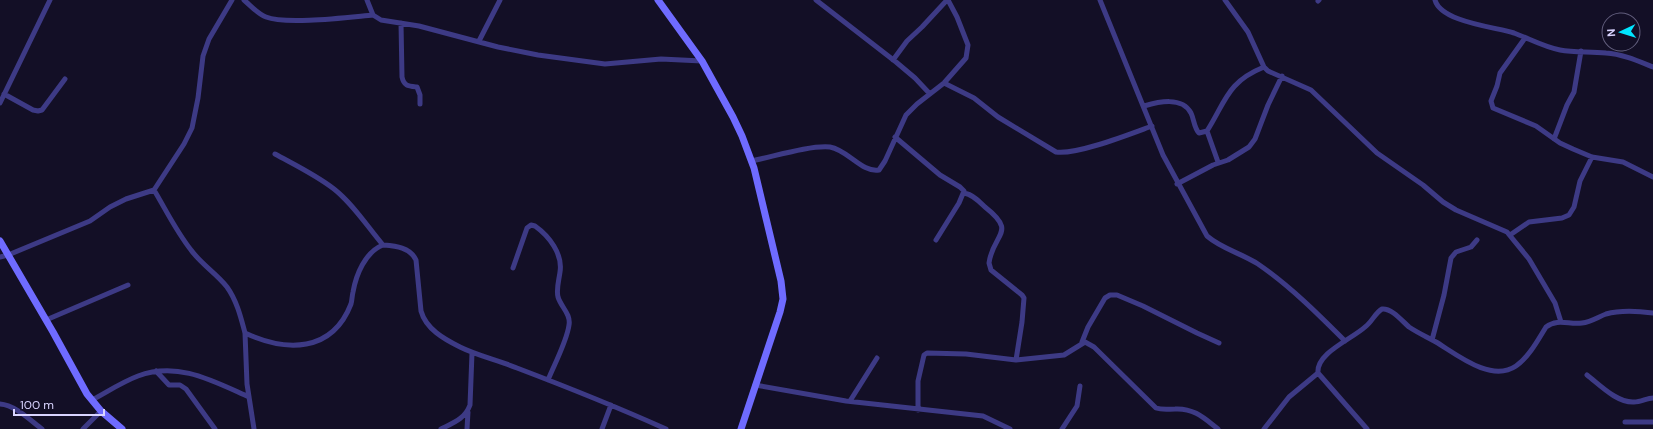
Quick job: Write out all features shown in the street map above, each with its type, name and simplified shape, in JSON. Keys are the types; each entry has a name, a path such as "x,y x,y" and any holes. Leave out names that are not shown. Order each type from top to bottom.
{"street":[{"path":"0,103 50,0"},
{"path":"0,256 8,255 90,221 110,207 126,199 154,190 177,152 184,144 192,128 198,98 203,56 209,39 232,0"},
{"path":"244,0 262,15 274,20 374,15"},
{"path":"367,0 374,15 381,20 447,32 479,42 538,55 596,63 616,64 661,59 702,61"},
{"path":"479,42 500,0"},
{"path":"658,0 702,61 733,117 751,161 765,210 770,238 782,281 783,299 780,312 741,429"},
{"path":"816,0 915,78 930,94"},
{"path":"751,161 812,148 831,148 845,153 868,170 879,170 885,161 895,136 906,115 917,104 944,83 966,58 968,52 965,38 957,17 947,0 907,41 893,60"},
{"path":"1100,0 1163,155 1177,184 1207,236 1217,244 1242,254 1258,264 1310,307 1345,341"},
{"path":"1224,0 1248,32 1264,67 1268,71 1312,90 1368,145 1404,173 1423,185 1443,202 1456,210 1507,232 1529,258 1555,303 1561,322"},
{"path":"1435,0 1439,8 1460,19 1479,26 1505,30 1561,50 1615,54 1653,67"},
{"path":"401,23 403,83 406,86 416,87 419,90 420,104"},
{"path":"1525,38 1500,73 1490,103 1493,108 1536,126 1560,143 1592,157 1623,162 1653,177"},
{"path":"1554,139 1567,105 1574,92 1581,51"},
{"path":"1144,106 1156,103 1176,102 1185,106 1190,112 1196,131 1199,133 1207,131 1233,86 1252,72 1264,67"},
{"path":"1177,184 1218,162 1228,160 1246,150 1253,143 1282,76"},
{"path":"4,94 33,110 42,110 65,78"},
{"path":"944,83 974,98 998,117 1056,152 1063,153 1087,147 1152,126"},
{"path":"1207,131 1218,162"},
{"path":"895,136 940,175 960,187 964,193 972,196 995,215 1001,222 1001,234 989,263 991,270 1024,298 1016,360"},
{"path":"275,154 314,175 335,190 346,200 383,245"},
{"path":"1510,235 1529,222 1562,218 1569,215 1574,207 1580,181 1592,157"},
{"path":"154,190 180,235 192,252 227,288 238,308 245,333 245,361 254,429"},
{"path":"936,240 964,193"},
{"path":"513,268 527,228 531,225 535,226 554,246 560,259 561,270 558,297 569,319 567,333 548,380"},
{"path":"1432,340 1452,258 1456,252 1471,247 1477,240"},
{"path":"0,241 87,394 101,411 122,429"},
{"path":"245,333 257,338 289,345 312,344 323,339 333,332 342,321 351,303 359,271 373,250 383,245 406,249 414,255 416,260 423,318 427,324 444,337 472,353 548,380 666,429"},
{"path":"46,320 128,285"},
{"path":"918,410 918,381 924,356 927,353 966,354 1016,360 1068,354 1082,342 1088,327 1105,298 1110,295 1117,295 1143,306 1220,343"},
{"path":"1367,429 1318,373 1318,367 1322,359 1367,326 1378,311 1385,308 1418,333 1476,366 1492,370 1504,370 1516,365 1530,352 1546,327 1550,324 1561,322 1583,323 1605,315 1619,312 1653,313"},
{"path":"1082,342 1088,343 1094,347 1156,408 1167,410 1186,409 1202,415 1218,429"},
{"path":"467,429 468,411 470,405 472,353"},
{"path":"850,401 877,358"},
{"path":"92,400 138,376 165,370 205,377 249,397"},
{"path":"156,371 169,385 180,385 186,389 215,429"},
{"path":"1264,429 1289,397 1318,373"},
{"path":"1587,375 1612,394 1623,400 1633,402 1653,398"},
{"path":"755,385 850,401 918,410 983,416 1010,429"},
{"path":"1062,429 1077,406 1080,386"},
{"path":"0,404 5,404 13,408 42,429"},
{"path":"602,429 611,405"},
{"path":"83,429 101,411"},
{"path":"441,429 460,419 468,411"},
{"path":"1625,422 1653,422"}]}
